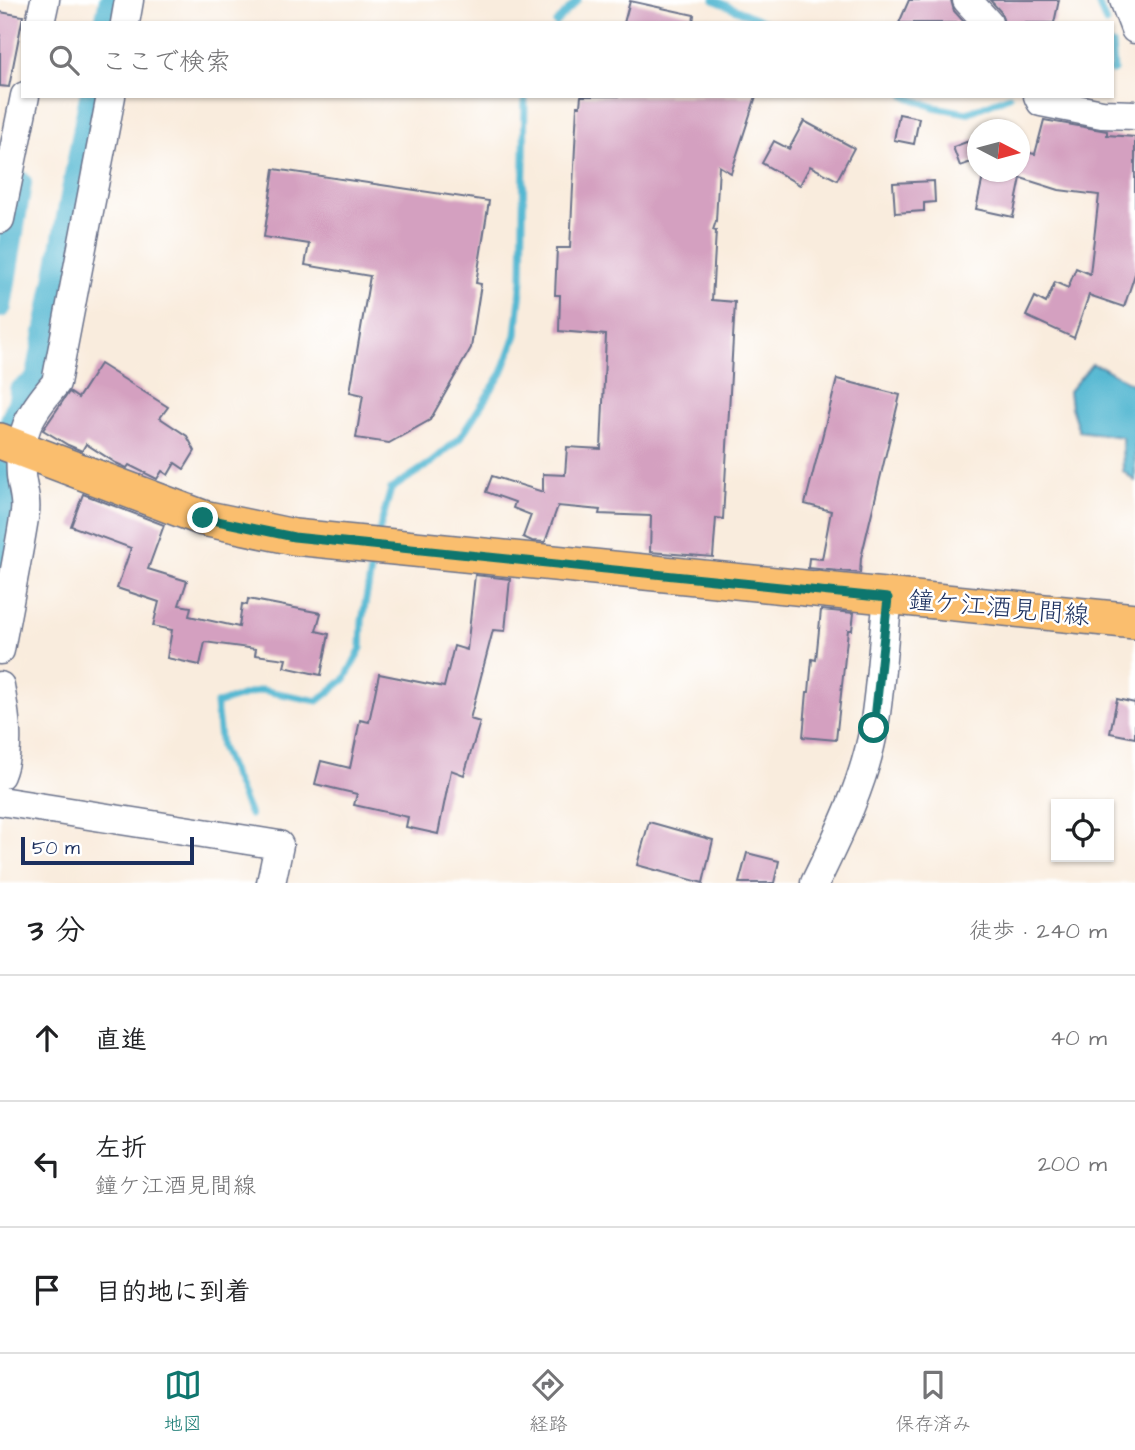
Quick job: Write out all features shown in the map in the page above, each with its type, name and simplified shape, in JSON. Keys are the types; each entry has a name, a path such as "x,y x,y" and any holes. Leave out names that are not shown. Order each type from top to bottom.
{"main road":[{"name":"鐘ケ江酒見間線","path":"11,445 203,518 294,537 1135,621"}],"street":[{"path":"40,21 44,0"},
{"path":"125,21 130,0"},
{"path":"967,0 986,21"},
{"path":"1124,0 1135,29"},
{"path":"0,219 25,98"},
{"path":"0,650 26,508 11,445 56,383 111,98"},
{"path":"1039,98 1041,102 1102,114 1135,115"},
{"path":"815,883 833,847 859,782 874,728 888,598"},
{"path":"0,686 6,732 5,763 0,775"},
{"path":"0,801 279,845 271,883"}],"water":[{"path":"1092,364 1135,386 1135,481 1123,471 1122,437 1079,431 1069,391"}],"building":[{"path":"909,0 951,0 954,11 963,21 900,21"},
{"path":"990,0 1059,0 1054,21 1003,21 1001,12"},
{"path":"630,1 694,15 693,21 625,21"},
{"path":"0,12 23,16 9,87 0,86"},
{"path":"581,98 755,98 731,173 719,166 716,221 713,230 716,231 712,300 735,302 723,519 716,518 713,557 650,552 651,516 599,514 600,510 558,506 545,542 532,541 523,537 531,515 513,508 515,502 486,492 492,476 543,492 543,474 565,475 567,447 601,449 606,335 559,331 560,295 555,295 557,248 570,248 577,106 580,106"},
{"path":"899,114 919,118 914,144 894,140"},
{"path":"1044,120 1107,131 1107,135 1135,137 1135,274 1124,307 1089,295 1074,338 1026,316 1035,297 1046,303 1055,282 1068,288 1076,268 1090,274 1099,195 1059,190 1030,181 1030,153 1035,154"},
{"path":"804,121 854,148 837,180 810,166 800,185 762,163 774,141 789,149"},
{"path":"967,142 967,164 960,166 953,147"},
{"path":"274,169 489,201 476,283 481,284 471,348 430,420 389,443 356,438 363,395 350,392 370,276 305,265 309,244 264,237"},
{"path":"934,181 935,202 924,203 924,211 895,213 893,183"},
{"path":"982,182 1020,182 1013,217 976,209"},
{"path":"100,364 168,407 160,418 187,436 195,451 184,469 175,463 168,475 162,471 157,479 129,465 127,468 116,463 86,444 82,451 43,430 69,392 78,398"},
{"path":"837,379 900,395 861,558 860,573 808,568 809,558 822,559 831,511 805,504"},
{"path":"83,494 164,525 148,569 187,581 179,605 191,607 189,616 239,627 242,604 247,605 248,599 321,613 316,631 329,634 321,675 284,667 286,659 255,655 256,649 205,642 200,665 167,658 172,630 153,626 159,602 117,588 131,548 71,526"},
{"path":"475,575 510,579 505,631 493,630 470,719 480,722 464,775 451,770 438,834 406,827 408,817 354,805 357,794 315,784 321,761 350,768 360,720 369,722 379,674 444,687 454,646 467,650"},
{"path":"821,610 854,613 852,630 848,630 836,740 803,737 807,692 812,659 816,660"},
{"path":"1117,699 1135,703 1135,738 1110,733"},
{"path":"649,822 713,840 703,883 637,865"},
{"path":"747,853 779,861 774,883 739,883"}],"waterway":[{"path":"106,21 111,0"},
{"path":"558,21 578,0"},
{"path":"714,0 762,21"},
{"path":"1097,0 1105,21"},
{"path":"0,559 9,511 2,493 2,469 21,391 37,381 91,98"},
{"path":"378,535 391,489 432,462 460,438 502,373 516,335 522,280 525,98"},
{"path":"910,98 934,107 967,113 1004,98"},
{"path":"0,306 20,183"},
{"path":"250,815 221,747 216,704 261,690 318,701 345,679 361,648 362,621 374,554"}],"route":[{"path":"203,518 294,537 888,598 874,728"}]}
